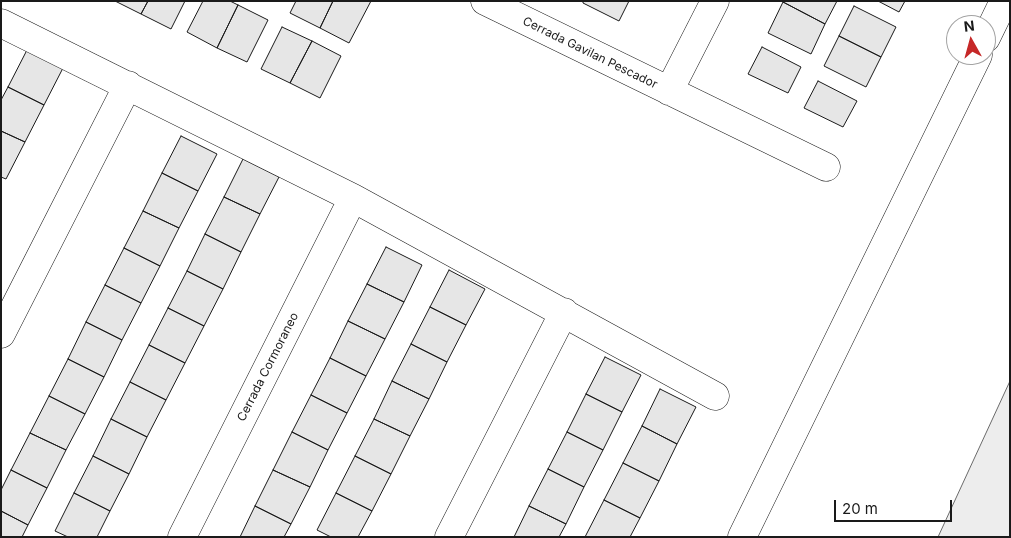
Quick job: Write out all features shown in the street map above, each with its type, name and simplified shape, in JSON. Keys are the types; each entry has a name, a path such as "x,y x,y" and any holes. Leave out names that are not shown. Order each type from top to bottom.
{"street":[{"name":"Cerrada Gavilan Pescador","path":"485,1 826,167"},
{"name":"Cerrada Gavilan Pescador","path":"669,91 715,1"},
{"path":"996,17 1004,1"},
{"path":"1,23 353,198 716,396"},
{"path":"742,537 973,65"},
{"path":"1,334 128,85"},
{"name":"Cerrada Cormoraneo","path":"182,537 353,198"},
{"path":"449,537 564,312"}],"shaded area":[{"path":"1010,381 1010,537 938,537"}],"building":[{"path":"115,1 148,1 141,14"},
{"path":"148,1 185,1 171,29 141,14"},
{"path":"203,1 230,1 238,5 217,48 187,32"},
{"path":"296,1 333,1 320,28 290,13"},
{"path":"333,1 371,1 349,43 320,28"},
{"path":"583,1 629,1 619,21 583,3"},
{"path":"784,1 837,1 825,24"},
{"path":"878,1 905,1 899,12"},
{"path":"783,2 825,24 811,54 768,33"},
{"path":"238,5 268,20 247,62 217,48"},
{"path":"854,6 896,27 881,57 839,36"},
{"path":"282,27 312,41 290,83 261,69"},
{"path":"839,36 881,57 866,87 824,66"},
{"path":"312,41 341,56 320,98 290,83"},
{"path":"762,47 801,67 788,93 748,74"},
{"path":"27,50 63,68 44,105 8,87"},
{"path":"818,81 857,101 843,127 804,108"},
{"path":"8,87 44,105 25,142 1,131 1,100"},
{"path":"1,131 25,142 6,179 1,177"},
{"path":"181,136 217,154 198,191 162,173"},
{"path":"243,159 279,177 260,214 224,197"},
{"path":"162,173 198,191 179,228 143,211"},
{"path":"224,197 260,214 241,252 205,234"},
{"path":"143,211 179,228 160,266 124,248"},
{"path":"205,234 241,252 223,289 187,271"},
{"path":"386,247 422,265 404,302 367,284"},
{"path":"124,248 160,266 141,303 105,285"},
{"path":"449,270 485,289 466,325 430,307"},
{"path":"187,271 223,289 204,326 168,308"},
{"path":"367,284 404,302 385,339 348,321"},
{"path":"105,285 141,303 122,340 86,322"},
{"path":"430,307 466,325 447,362 411,344"},
{"path":"168,308 204,326 185,363 149,345"},
{"path":"348,321 385,339 366,376 330,358"},
{"path":"86,322 122,340 104,377 68,359"},
{"path":"411,344 447,362 429,399 392,381"},
{"path":"149,345 185,363 166,400 130,382"},
{"path":"605,357 641,375 622,412 586,394"},
{"path":"330,358 366,376 347,413 311,395"},
{"path":"68,359 104,377 85,414 49,396"},
{"path":"392,381 429,399 410,436 374,419"},
{"path":"130,382 166,400 147,437 111,419"},
{"path":"660,389 696,407 677,444 642,426"},
{"path":"586,394 622,412 603,450 567,432"},
{"path":"311,395 347,413 328,450 292,432"},
{"path":"49,396 85,414 66,450 30,433"},
{"path":"111,419 147,437 129,474 93,456"},
{"path":"374,419 410,436 391,474 355,456"},
{"path":"642,426 677,444 659,481 623,463"},
{"path":"292,432 328,450 310,487 273,470"},
{"path":"567,432 603,450 584,487 548,469"},
{"path":"30,433 66,450 47,488 11,470"},
{"path":"93,456 129,474 110,511 74,493"},
{"path":"355,456 391,474 372,511 336,493"},
{"path":"623,463 659,481 640,518 604,500"},
{"path":"548,469 584,487 566,524 529,506"},
{"path":"11,470 47,488 28,525 1,511 1,490"},
{"path":"273,470 310,487 291,524 255,506"},
{"path":"74,493 110,511 97,537 68,537 55,531"},
{"path":"336,493 372,511 358,537 331,537 317,530"},
{"path":"604,500 640,518 630,537 585,537"},
{"path":"255,506 291,524 284,537 240,537"},
{"path":"529,506 566,524 559,537 514,537"},
{"path":"1,511 28,525 22,537 1,537"}]}
